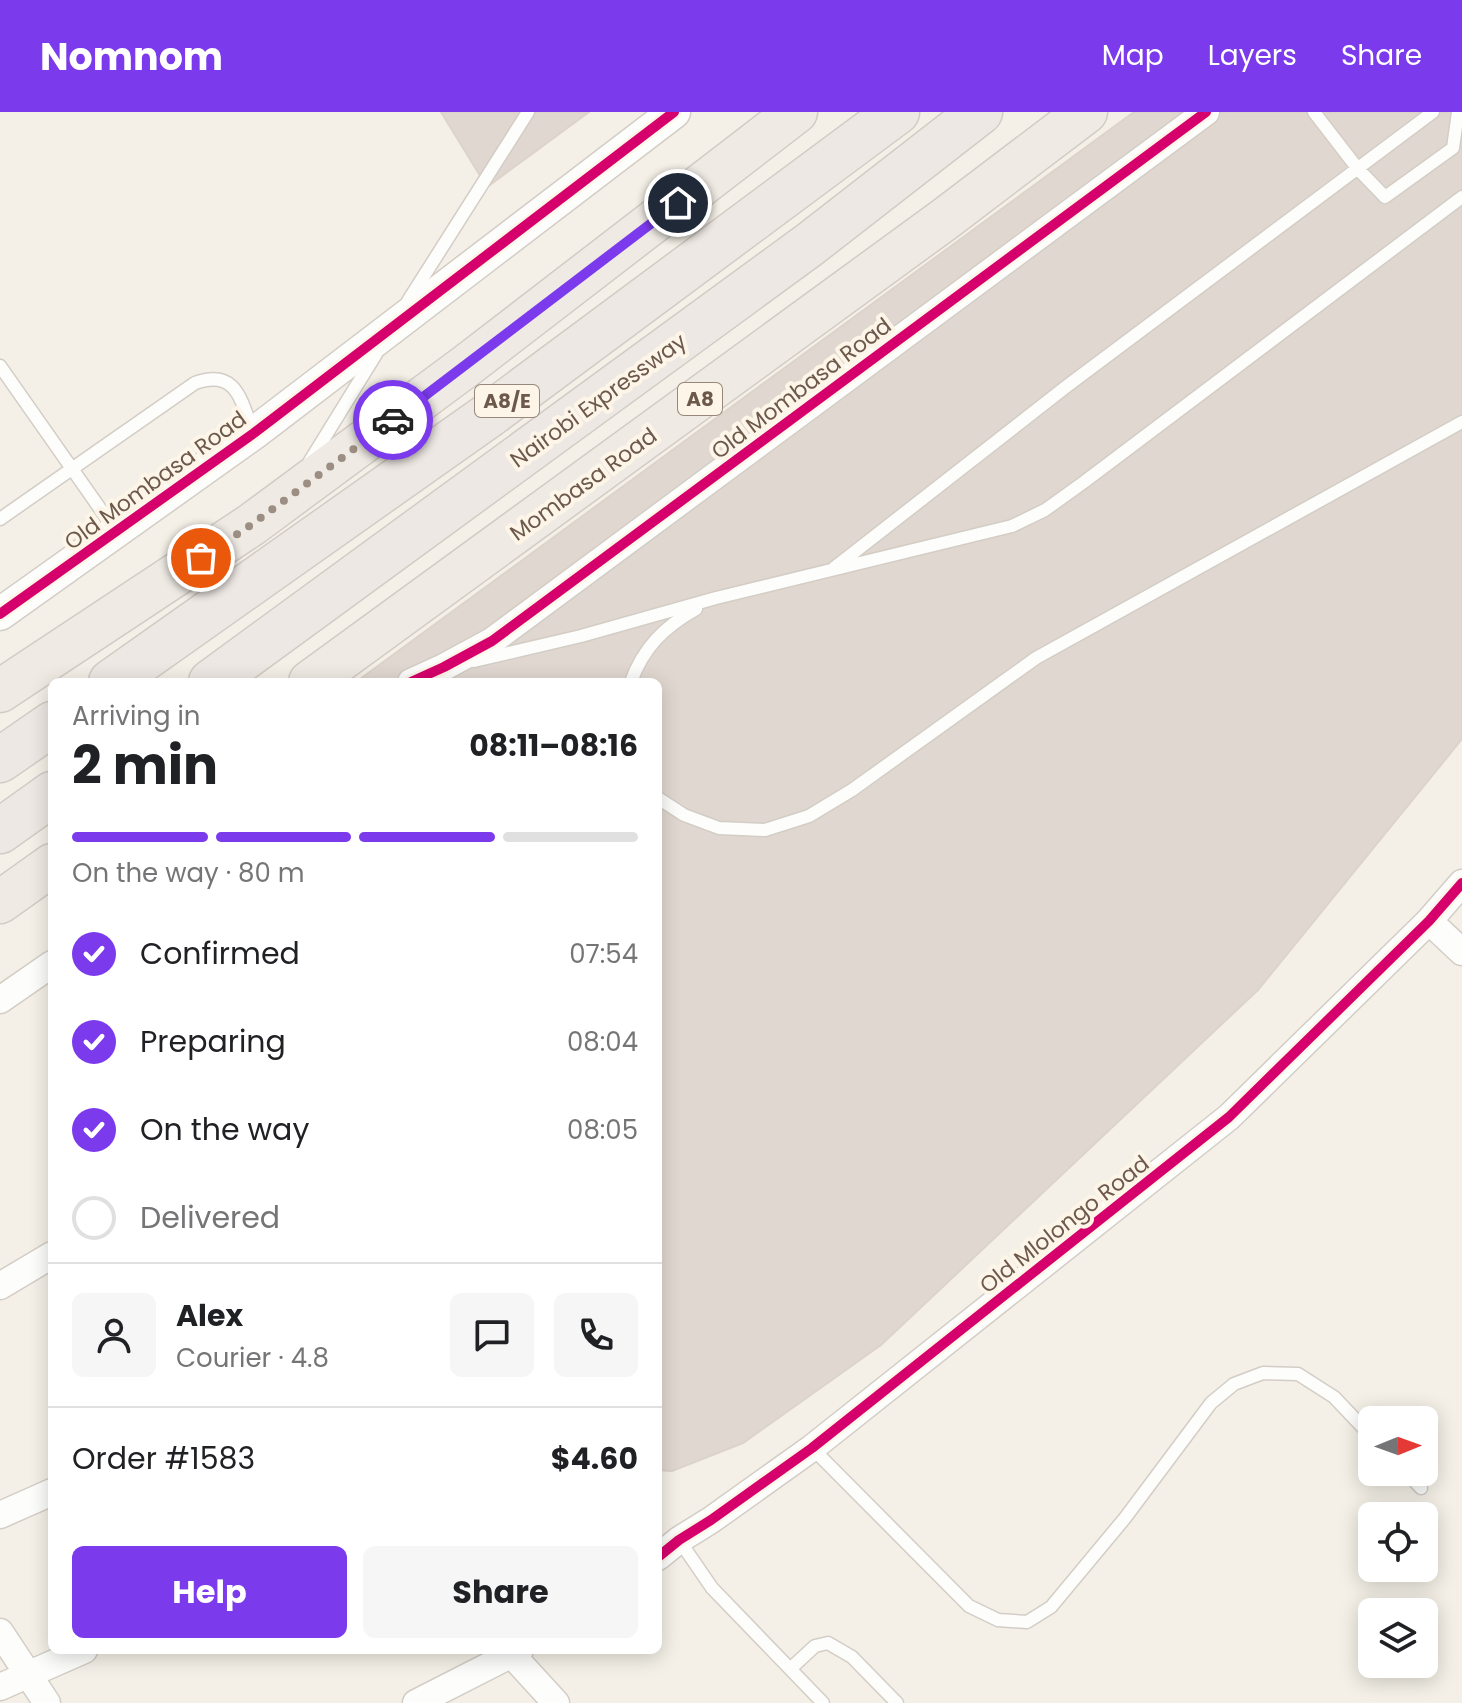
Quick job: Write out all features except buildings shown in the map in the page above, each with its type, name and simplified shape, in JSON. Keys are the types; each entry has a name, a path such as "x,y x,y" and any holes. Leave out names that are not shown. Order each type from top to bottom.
{"highway":[{"path":"0,691 251,525 466,366 796,112"},
{"name":"A8/E","path":"117,678 489,415 897,112"},
{"name":"Nairobi Expressway","path":"216,678 809,245 980,112"},
{"name":"Mombasa Road","path":"315,678 795,329 1086,112"},
{"path":"0,760 48,727"},
{"path":"0,831 48,797"},
{"path":"0,902 48,868"}],"street":[{"name":"Old Mombasa Road","path":"0,614 254,433 674,112"},
{"name":"Old Mombasa Road","path":"420,678 492,641 1206,112"},
{"name":"Old Mlolongo Road","path":"662,1554 812,1448 1229,1117 1429,921 1462,883"},
{"path":"1429,921 1462,952"},
{"path":"0,1000 48,967"},
{"path":"0,1286 48,1257"},
{"path":"0,1515 48,1494"},
{"path":"0,1632 47,1703"},
{"path":"0,1687 75,1654"},
{"path":"416,1703 512,1654"},
{"path":"518,1654 556,1703"}],"lane":[{"path":"251,525 316,454 528,112"},
{"path":"1314,112 1358,169 1385,197 1453,148 1458,112"},
{"path":"830,571 1080,377 1433,112"},
{"path":"444,667 581,636 716,598 1012,526 1045,510 1462,197"},
{"path":"0,366 117,532"},
{"path":"0,519 195,383 210,378 225,380 234,386 254,433"},
{"path":"662,801 684,815 719,828 765,830 809,816 852,790 1036,658 1462,422"},
{"path":"633,678 644,651 672,623 716,598"},
{"path":"812,1448 969,1606 998,1620 1027,1622 1051,1607 1125,1518 1211,1403 1234,1384 1263,1373 1298,1374 1334,1397 1358,1422"},
{"path":"679,1540 712,1588 823,1703"},
{"path":"790,1669 815,1646 828,1643 852,1657 897,1703"}],"cycle path":[{"path":"0,614 254,433 674,112"},
{"path":"420,678 492,641 1206,112"},
{"path":"662,1554 812,1448 1229,1117 1429,921 1462,883"}],"way so far":[{"path":"201,558 393,420"}],"route":[{"path":"393,420 678,203"}]}
